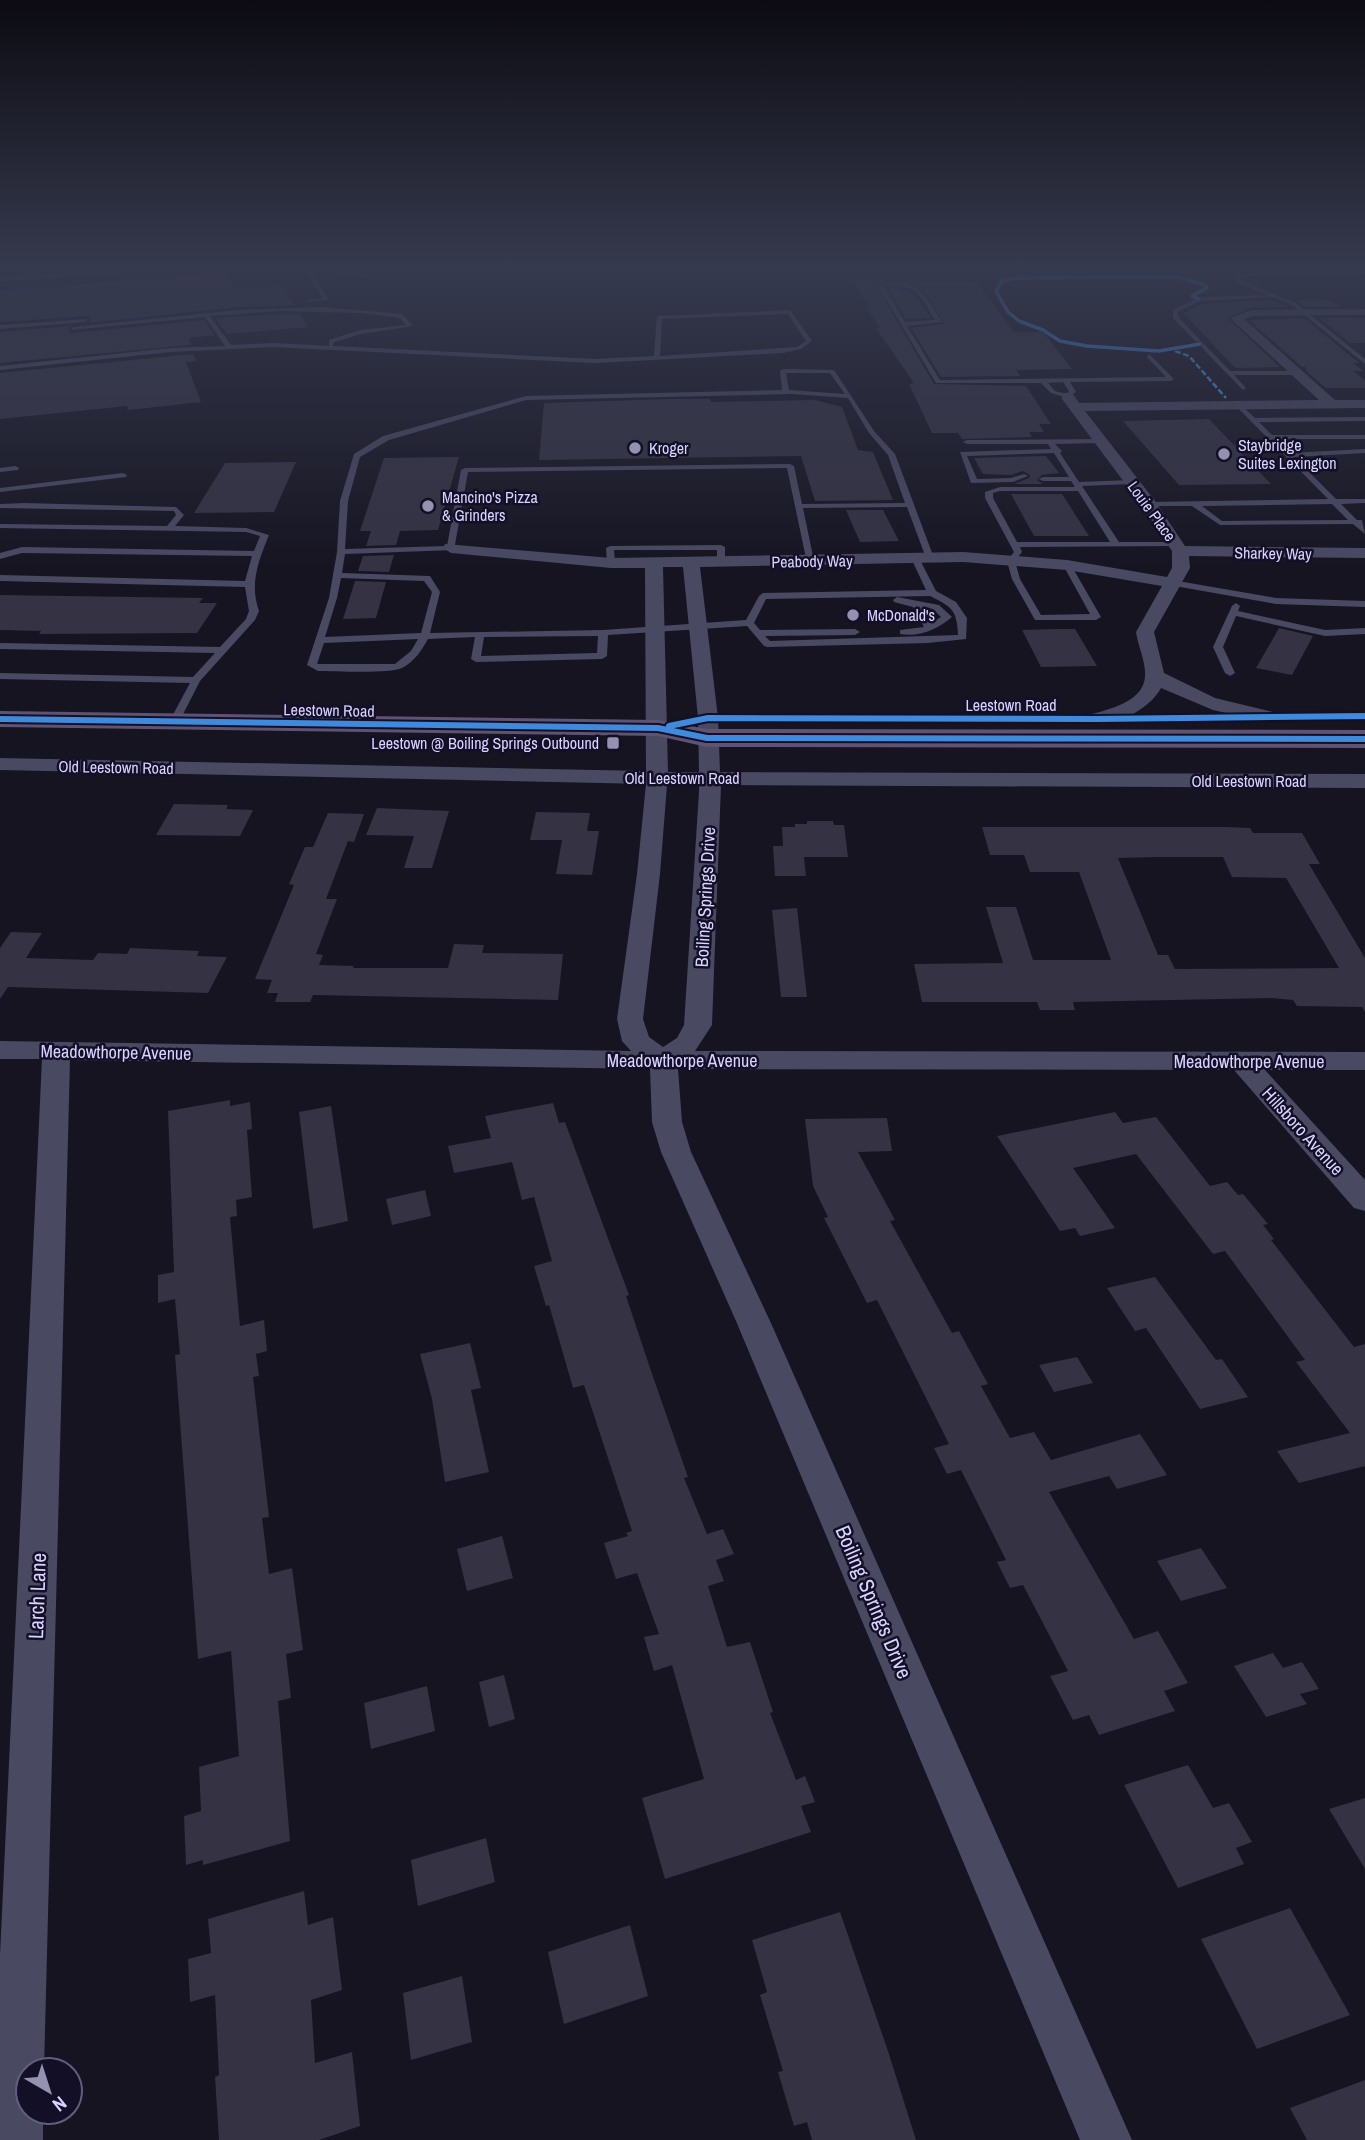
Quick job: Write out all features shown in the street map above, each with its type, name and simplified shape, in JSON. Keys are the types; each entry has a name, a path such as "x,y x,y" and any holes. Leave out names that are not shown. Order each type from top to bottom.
{"main road":[{"name":"Leestown Road","path":"707,728 1365,716"},
{"name":"Leestown Road","path":"0,719 1365,739"}],"street":[{"path":"1293,370 1331,404"},
{"path":"1069,395 1238,405 1365,404"},
{"name":"Louie Place","path":"1069,395 1178,547 1181,568 1144,632 1155,676"},
{"name":"Sharkey Way","path":"1178,547 1287,554 1365,553"},
{"name":"Peabody Way","path":"451,548 611,563 654,564 923,558 1012,553 1172,583"},
{"path":"654,564 658,728 656,778 630,1020 636,1041 663,1060"},
{"name":"Boiling Springs Drive","path":"691,564 707,728 709,778 698,1025 687,1044 663,1060 667,1122 676,1152 753,1321 1106,2140"},
{"path":"1096,719 1125,711 1146,696 1155,676 1188,695 1222,709 1266,716"},
{"name":"Old Leestown Road","path":"0,764 656,778 1365,782"},
{"name":"Meadowthorpe Avenue","path":"0,1050 663,1060 1365,1061"},
{"name":"Larch Lane","path":"17,2140 56,1051"},
{"name":"Hillsboro Avenue","path":"1242,1061 1365,1200"}],"lane":[{"path":"931,370 938,382 1043,381 1069,395"},
{"path":"1043,381 1053,392 1069,395 1171,379 1162,370"},
{"path":"1225,370 1243,388"},
{"path":"786,392 783,371 832,371 871,432 891,454 911,505 932,593"},
{"path":"1228,373 1296,373"},
{"path":"338,575 427,578 436,592 425,638 408,662 397,667 318,668 312,665 338,575 344,502 357,456 386,438 526,398 786,392 850,396"},
{"path":"1331,404 1355,437 1365,458"},
{"path":"1238,405 1334,501 1360,522 1365,532"},
{"path":"1253,420 1365,419"},
{"path":"1270,437 1365,436"},
{"path":"967,442 1101,441"},
{"path":"1050,442 1116,544"},
{"path":"1058,451 963,454 974,481 1062,479"},
{"path":"1288,455 1346,454 1362,451"},
{"path":"341,552 451,548 465,470 790,466 810,561"},
{"path":"0,470 15,468"},
{"path":"0,490 122,475"},
{"path":"1013,480 1024,476"},
{"path":"1046,476 1077,484"},
{"path":"1067,565 1096,617 1038,618 1016,579 1012,553 989,498 989,492 1000,489 1131,482"},
{"path":"1149,504 1365,501"},
{"path":"1193,503 1220,523 1360,522"},
{"path":"799,506 911,505"},
{"path":"0,506 176,509 180,515 170,528"},
{"path":"0,526 170,528 257,531 265,535 249,575 250,601 254,611 250,621 196,680 174,722"},
{"path":"1012,553 1116,544 1178,547"},
{"path":"611,563 610,548 721,547 721,563"},
{"path":"1,555 22,550 257,554"},
{"path":"0,578 249,584"},
{"path":"1172,583 1276,601 1365,604"},
{"path":"932,593 953,604 962,618 962,636 928,640 767,644 750,623 763,596 932,593"},
{"path":"758,634 918,632 947,617 936,607 900,600 795,601 778,595"},
{"path":"1230,673 1217,647 1241,595"},
{"path":"915,603 922,610 929,628"},
{"path":"1233,613 1325,633 1365,631"},
{"path":"320,640 603,633 750,623"},
{"path":"480,634 476,659 602,656 603,633"},
{"path":"0,646 223,650"},
{"path":"0,676 196,680"}],"building":[{"path":"32,370 189,370 201,402 128,410 127,406 0,419 0,373"},
{"path":"905,370 926,370 934,384 1026,386 1051,424 1039,424 1044,432 1029,432 1032,437 962,439 958,433 932,433 909,384 914,383"},
{"path":"937,370 1023,370 1016,370 1020,376 941,377"},
{"path":"1362,370 1354,371 1365,381 1365,388 1326,388 1306,371"},
{"path":"710,399 711,402 815,400 842,407 858,450 873,452 893,500 815,501 801,456 539,460 544,403"},
{"name":"Staybridge Suites Lexington","path":"1209,419 1271,484 1179,485 1123,421"},
{"path":"1046,456 1059,473 1042,475 1037,480 1043,484 1014,484 1029,478 1030,475 1023,471 1011,475 983,474 974,458"},
{"path":"459,457 438,530 400,531 396,545 366,546 371,531 360,531 384,458"},
{"path":"296,462 274,512 194,513 225,463"},
{"path":"1011,494 1062,494 1089,536 1034,536"},
{"path":"846,510 883,510 899,541 860,542"},
{"path":"394,555 389,572 358,571 363,556"},
{"path":"355,581 386,582 376,618 343,619"},
{"path":"0,595 203,598 199,603 217,603 197,633 39,634 41,631 0,630"},
{"path":"1279,628 1313,636 1292,675 1256,668"},
{"path":"1075,629 1097,666 1041,667 1022,630"},
{"path":"174,804 228,805 226,809 253,810 240,836 156,835"},
{"path":"377,808 449,811 432,868 404,868 414,836 366,835"},
{"path":"536,812 590,813 587,831 599,831 592,875 556,874 562,840 530,840"},
{"path":"328,813 364,814 354,842 348,841 326,899 337,899 316,954 323,955 319,965 354,966 353,968 448,968 454,944 484,945 482,953 563,954 558,1000 313,995 310,1002 275,1002 278,993 267,993 272,980 255,979 294,885 289,884 305,847 313,847"},
{"path":"807,821 833,821 834,825 844,825 848,857 804,857 806,876 775,876 773,846 783,846 782,827 795,827 795,824 807,824"},
{"path":"982,827 1227,827 1250,828 1253,833 1302,833 1320,864 1309,864 1365,958 1365,1012 1362,1007 1297,1006 1293,1000 1272,998 1073,1002 1075,1010 1040,1010 1037,1002 922,1002 914,964 1003,963 986,907 1016,907 1033,960 1111,960 1079,872 1030,872 1024,855 990,855","holes":["1223,857 1232,877 1286,878 1339,968 1175,969 1168,955 1158,955 1118,858"]},
{"path":"797,908 807,997 781,997 772,910"},
{"path":"11,932 42,933 26,958 93,960 98,953 127,954 130,948 199,951 197,956 227,957 208,993 8,987 0,999 0,948"},
{"path":"230,1100 230,1106 250,1102 252,1129 247,1130 252,1197 236,1200 237,1216 230,1217 240,1326 264,1320 267,1351 256,1354 259,1376 253,1377 269,1517 262,1518 269,1574 292,1568 303,1650 286,1654 291,1698 278,1701 290,1841 203,1865 203,1860 186,1865 184,1816 201,1811 199,1767 239,1756 231,1651 198,1659 175,1355 180,1354 175,1299 158,1303 158,1275 174,1272 168,1111"},
{"path":"553,1103 559,1123 565,1122 629,1295 626,1296 688,1477 684,1478 707,1534 723,1529 734,1554 716,1560 724,1581 708,1586 727,1647 750,1642 773,1712 770,1713 796,1780 805,1776 815,1802 801,1806 811,1832 665,1879 642,1798 704,1779 672,1665 654,1671 644,1637 659,1634 637,1573 616,1579 604,1543 628,1536 626,1533 632,1531 584,1385 573,1388 549,1305 546,1306 534,1266 552,1261 534,1197 522,1200 512,1162 454,1173 448,1146 491,1138 485,1116"},
{"path":"331,1106 348,1221 313,1229 299,1112"},
{"path":"1115,1112 1123,1123 1156,1117 1210,1186 1227,1182 1238,1195 1243,1194 1268,1224 1263,1225 1274,1239 1271,1240 1354,1347 1365,1344 1365,1466 1299,1483 1277,1451 1350,1433 1296,1362 1305,1360 1225,1251 1213,1254 1136,1154 1073,1168 1115,1228 1080,1236 1075,1228 1060,1231 997,1136"},
{"path":"887,1118 892,1151 858,1152 895,1220 890,1221 952,1333 959,1331 988,1384 981,1386 1010,1438 1034,1432 1051,1460 1140,1434 1167,1475 1117,1489 1109,1476 1049,1492 1134,1639 1158,1631 1188,1683 1164,1691 1175,1711 1099,1735 1089,1715 1073,1720 1050,1676 1068,1671 1023,1585 1010,1588 997,1562 1006,1560 961,1470 947,1474 934,1448 949,1444 877,1300 867,1303 824,1218 828,1217 813,1186 805,1119"},
{"path":"425,1190 431,1216 392,1225 386,1199"},
{"path":"1155,1277 1216,1360 1222,1359 1248,1397 1200,1409 1146,1328 1135,1331 1107,1288"},
{"path":"470,1343 481,1388 471,1390 489,1472 445,1482 432,1399 420,1354"},
{"path":"1077,1357 1093,1383 1054,1392 1039,1365"},
{"path":"502,1536 513,1578 467,1591 457,1549"},
{"path":"1201,1548 1227,1588 1181,1601 1157,1561"},
{"path":"1273,1653 1283,1668 1302,1662 1319,1689 1300,1694 1307,1704 1266,1717 1234,1666"},
{"path":"504,1675 515,1719 489,1727 479,1682"},
{"path":"427,1686 435,1731 371,1749 364,1703"},
{"path":"1188,1765 1213,1808 1229,1803 1252,1842 1236,1848 1244,1864 1178,1888 1124,1785"},
{"path":"1365,1798 1365,1869 1329,1809"},
{"path":"486,1838 495,1882 418,1906 411,1860"},
{"path":"304,1891 308,1925 333,1917 342,1990 311,2000 315,2063 352,2052 360,2126 319,2140 219,2140 215,2077 219,2075 215,1995 190,2002 188,1959 211,1953 208,1919"},
{"path":"1290,1908 1350,2015 1257,2049 1201,1939"},
{"path":"840,1912 916,2140 812,2140 807,2122 794,2126 778,2072 783,2071 760,1995 767,1992 752,1940"},
{"path":"630,1925 648,1996 564,2024 548,1952"},
{"path":"462,1976 472,2042 411,2060 403,1993"},
{"path":"1365,2080 1365,2140 1307,2140 1290,2108"}],"marked path":[{"path":"1201,370 1226,398"}],"cycle path":[{"path":"669,726 708,718 1096,719 1365,716"},
{"path":"0,719 658,728 707,738 1365,739"}],"place":[{"name":"Kroger","path":"635,448"},
{"name":"Staybridge Suites Lexington","path":"1224,454"},
{"name":"Mancino's Pizza & Grinders","path":"428,506"},
{"name":"McDonald's","path":"853,615"},
{"name":"Leestown @ Boiling Springs Outbound","path":"613,743"}]}
